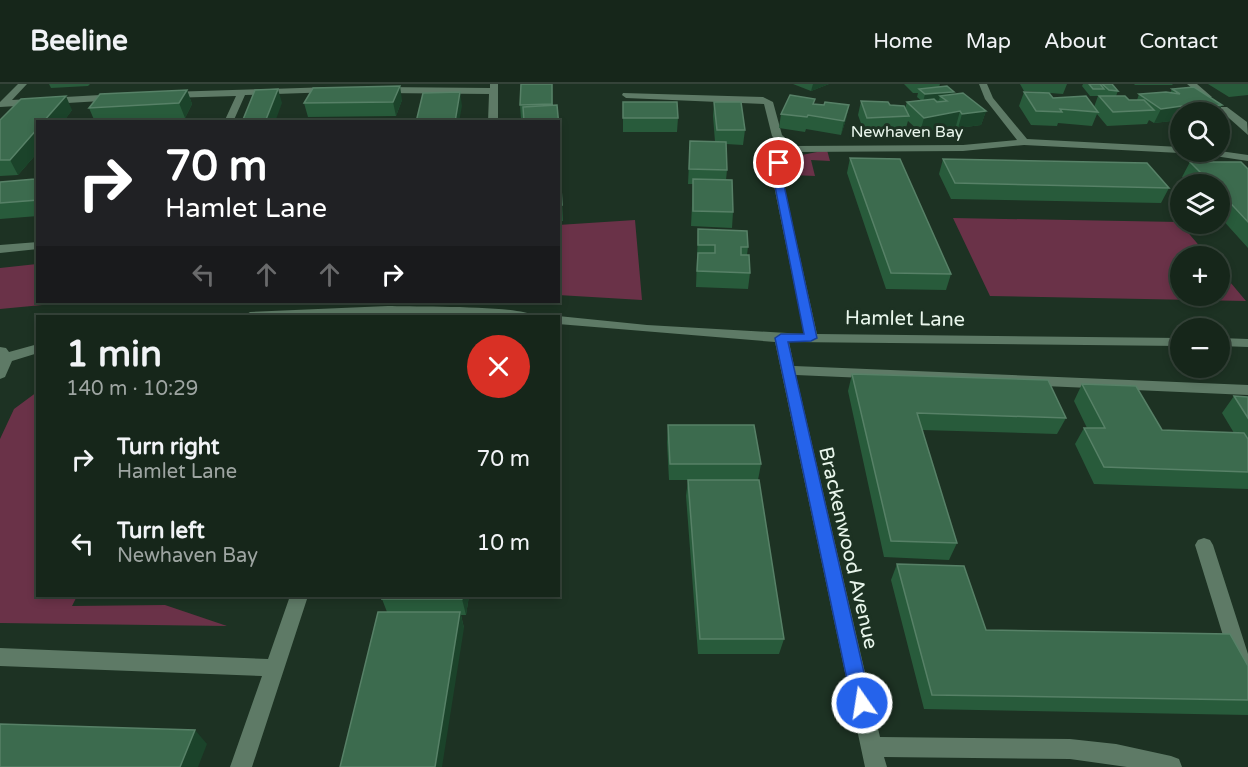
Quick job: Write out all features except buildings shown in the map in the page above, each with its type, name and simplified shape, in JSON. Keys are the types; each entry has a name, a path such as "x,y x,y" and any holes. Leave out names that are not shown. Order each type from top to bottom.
{"street":[{"path":"2,105 23,84"},
{"path":"983,84 988,99 1023,141"},
{"path":"1191,84 1208,97"},
{"path":"376,90 494,87 493,120"},
{"path":"162,95 342,90"},
{"path":"229,120 242,92"},
{"path":"626,94 760,99 768,102 777,136 791,149 779,163 777,176 811,338"},
{"path":"2,105 130,97"},
{"path":"1230,114 1244,124 1248,132"},
{"name":"Newhaven Bay","path":"791,149 963,148 1023,141 1170,149"},
{"path":"1230,153 1247,153"},
{"path":"0,249 36,244"},
{"path":"255,315 295,307 395,313 429,309 513,315"},
{"name":"Hamlet Lane","path":"560,320 646,329 781,338 1170,342"},
{"name":"Brackenwood Avenue","path":"781,338 874,757"},
{"path":"1230,342 1248,343"},
{"path":"0,374 3,354 36,348"},
{"path":"787,370 1248,390"},
{"path":"1204,545 1248,684"},
{"path":"241,767 300,597"},
{"path":"0,657 275,668"},
{"path":"874,757 1070,749 1116,754 1171,767"}],"shaded area":[{"path":"827,150 830,161 811,160 815,176 792,175 791,164 797,156"},
{"path":"953,218 1170,222 1170,234 1189,234 1199,246 1170,246 1170,300 990,296"},
{"path":"635,220 642,300 560,295 560,225"},
{"path":"36,264 36,303 63,303 0,309 0,268"},
{"path":"1230,282 1246,301 1230,301"},
{"path":"36,393 36,597 76,597 72,606 165,605 227,626 0,623 0,439 14,409"}],"route":[{"path":"779,163 777,176 811,338 781,338 791,394 862,703"}]}
